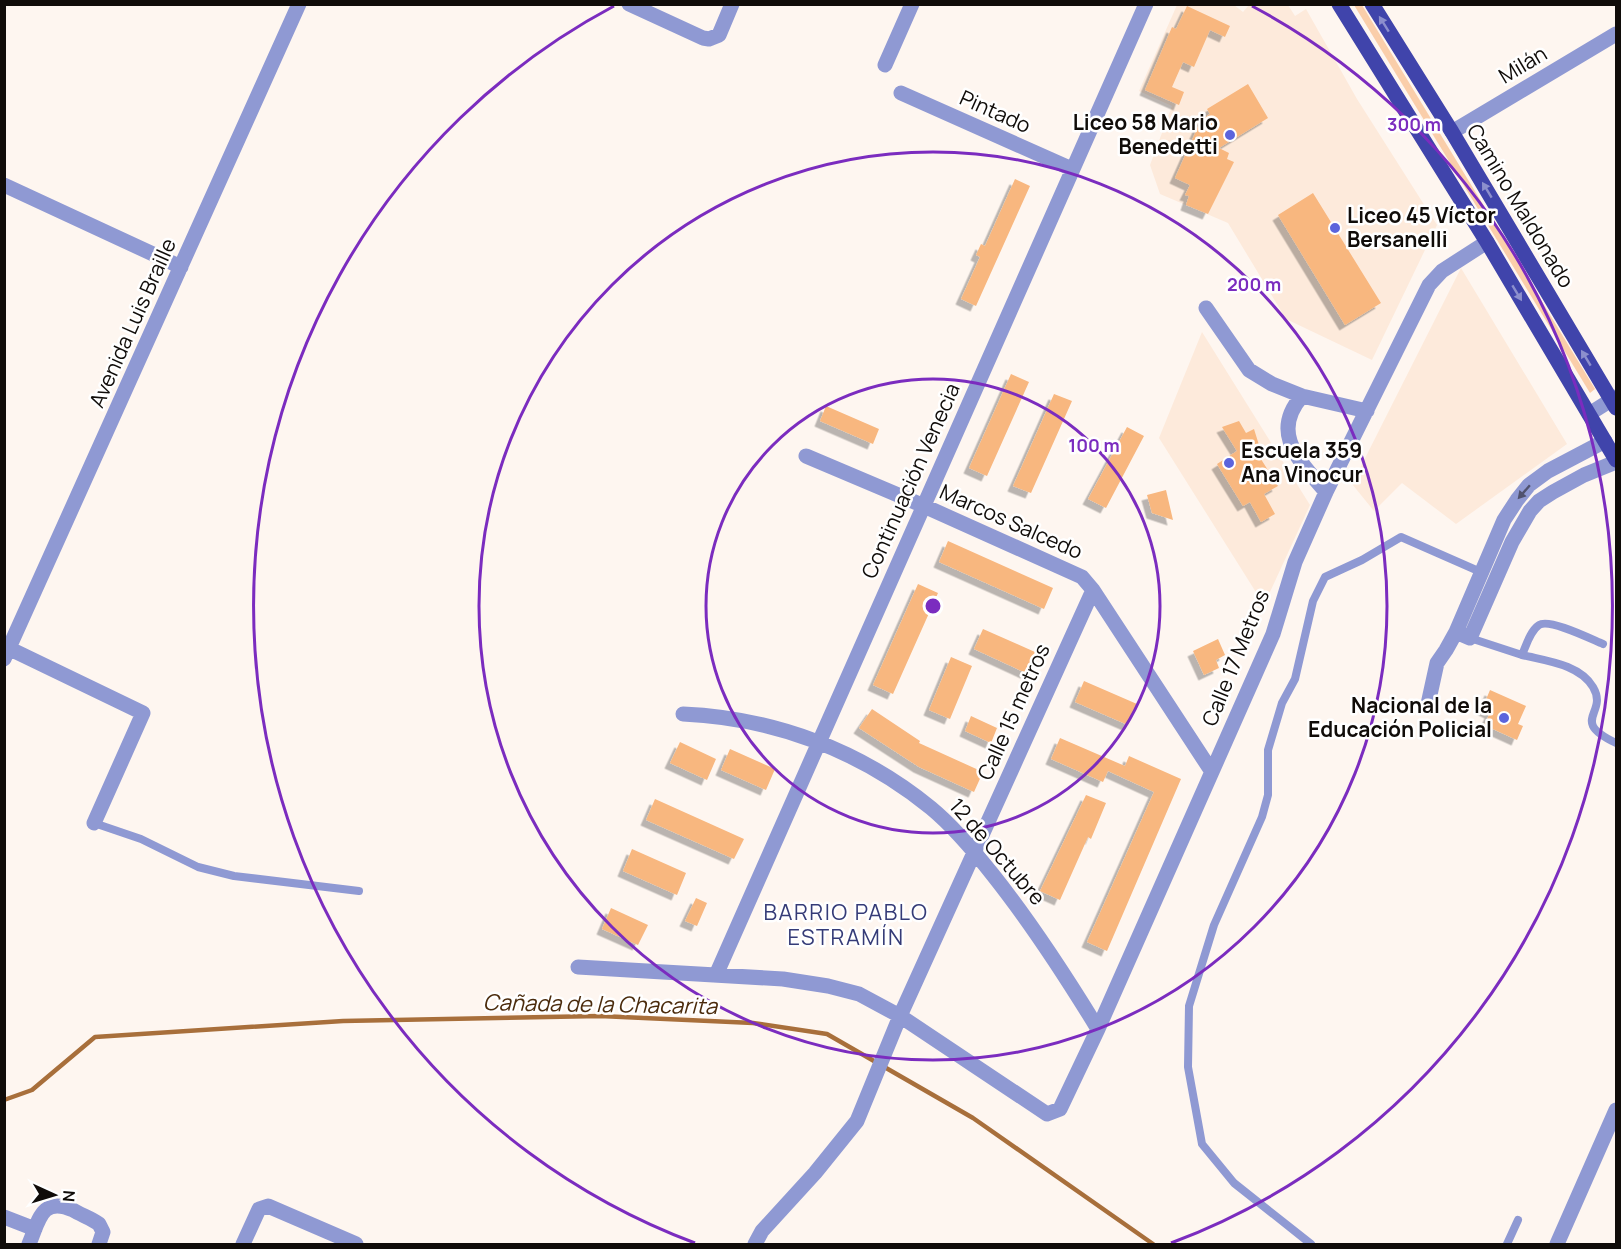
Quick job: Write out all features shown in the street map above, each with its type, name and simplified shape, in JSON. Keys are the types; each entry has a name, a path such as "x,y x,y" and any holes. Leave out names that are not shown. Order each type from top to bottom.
{"main road":[{"path":"1339,4 1487,242 1617,461"},
{"name":"Camino Maldonado","path":"1372,4 1615,402"}],"street":[{"name":"Avenida Luis Braille","path":"6,651 299,4"},
{"path":"629,4 709,39 719,35 732,4"},
{"path":"885,65 912,4"},
{"name":"Continuación Venecia","path":"716,975 1146,4"},
{"name":"Milán","path":"1452,132 1617,34"},
{"name":"Pintado","path":"901,93 1072,169"},
{"path":"4,185 181,267"},
{"name":"Calle 17 Metros","path":"900,1016 1047,1114 1060,1109 1098,1029 1273,634 1295,562 1326,492 1429,285 1442,272 1487,242"},
{"path":"1206,308 1249,370 1272,384 1302,396 1367,411"},
{"path":"1302,396 1291,411 1287,435 1300,461 1326,492"},
{"name":"Camino Maldonado","path":"1589,414 1615,402"},
{"path":"1428,704 1437,663 1456,632 1504,520 1517,500 1529,485 1548,471 1605,441"},
{"name":"Marcos Salcedo","path":"806,456 1082,577 1093,590 1212,772"},
{"path":"1456,632 1470,638 1522,524 1539,501 1584,475 1617,461"},
{"name":"Calle 15 metros","path":"754,1245 762,1231 815,1173 856,1121 900,1016 1093,590"},
{"path":"6,651 143,713 94,823"},
{"name":"12 de Octubre","path":"683,714 746,722 784,730 819,741 870,765 932,808 975,853 1029,920 1098,1029"},
{"path":"578,967 783,979 828,986 859,994 900,1016"},
{"path":"1557,1245 1617,1110"},
{"path":"28,1245 45,1209 58,1205 99,1224 103,1232 99,1245"},
{"path":"243,1245 259,1209 265,1206 272,1206 356,1245"},
{"path":"4,1217 35,1230"}],"lane":[{"path":"1311,1245 1234,1183 1202,1144 1188,1067 1190,1006 1214,925 1262,817 1268,795 1268,750 1282,703 1295,679 1313,601 1325,577 1362,560 1401,537 1497,579"},
{"path":"1522,655 1537,626 1543,623 1552,624 1603,644"},
{"path":"1470,638 1522,655 1551,661 1567,667 1582,677 1593,688 1597,702 1592,722 1593,728 1598,734 1617,743"},
{"path":"94,823 141,839 198,867 234,876 359,891"},
{"path":"1507,1245 1518,1220"}],"shaded area":[{"path":"1177,5 1234,5 1243,12 1249,5 1288,5 1295,16 1306,9 1357,99 1437,225 1372,360 1286,319 1228,223 1160,194 1150,165 1172,106 1139,91"},
{"path":"1354,5 1362,5 1595,389 1590,393"},
{"path":"1461,268 1567,444 1456,524 1402,483 1374,511 1352,484"},
{"name":"Escuela 359 Ana Vinocur","path":"1202,332 1310,505 1264,605 1159,438"}],"building":[{"path":"1187,6 1230,26 1225,37 1210,30 1194,67 1183,62 1172,87 1184,92 1179,105 1145,90 1172,27 1176,29"},
{"path":"1248,84 1268,118 1219,148 1229,153 1227,159 1234,162 1208,214 1186,205 1189,196 1185,195 1190,185 1175,178 1201,120 1210,114 1207,109"},
{"path":"1015,179 1030,186 976,306 961,299 980,257 976,255 981,244 985,246"},
{"path":"1313,193 1381,303 1345,325 1278,215"},
{"path":"1011,374 1029,382 987,476 969,468"},
{"path":"1054,394 1072,401 1031,493 1013,486"},
{"path":"826,406 879,429 873,444 820,421"},
{"path":"1239,421 1246,433 1254,429 1259,445 1259,456 1278,486 1264,494 1275,514 1261,522 1250,502 1243,506 1217,464 1237,451 1222,427"},
{"path":"1127,427 1144,436 1106,508 1088,499"},
{"path":"1166,490 1173,520 1152,513 1147,495"},
{"path":"948,541 1053,588 1044,609 939,562"},
{"path":"918,584 938,593 893,694 873,685"},
{"path":"983,629 1035,652 1026,673 974,649"},
{"path":"1218,639 1225,655 1216,660 1219,668 1204,675 1193,651"},
{"path":"951,657 972,666 950,719 929,710"},
{"path":"1084,681 1137,704 1128,725 1075,702"},
{"name":"Nacional de la Educación Policial","path":"1490,690 1526,706 1518,724 1523,726 1517,740 1484,725 1490,713 1482,709"},
{"path":"872,709 920,741 919,743 983,772 974,792 919,767 859,728"},
{"path":"971,716 997,728 991,743 965,731"},
{"path":"1060,738 1125,766 1129,756 1181,779 1107,951 1087,942 1154,792 1108,771 1103,782 1051,759"},
{"path":"680,742 716,759 707,780 670,763"},
{"path":"730,749 775,769 766,790 721,770"},
{"path":"1086,795 1106,803 1091,839 1088,837 1060,900 1040,891"},
{"path":"655,799 744,839 734,859 646,820"},
{"path":"632,849 686,873 677,895 623,871"},
{"path":"696,898 707,903 697,926 685,921"},
{"path":"611,908 648,925 638,945 602,929"}],"waterway":[{"name":"Cañada de la Chacarita","path":"4,1100 32,1090 95,1037 343,1021 600,1016 753,1023 827,1034 973,1118 1153,1244"}],"place":[{"name":"Liceo 58 Mario Benedetti","path":"1230,135"},
{"name":"Liceo 45 Víctor Bersanelli","path":"1335,228"},
{"name":"Escuela 359 Ana Vinocur","path":"1229,463"},
{"name":"Nacional de la Educación Policial","path":"1504,718"}],"district":[{"name":"BARRIO PABLO ESTRAMÍN","path":"846,924"}]}
